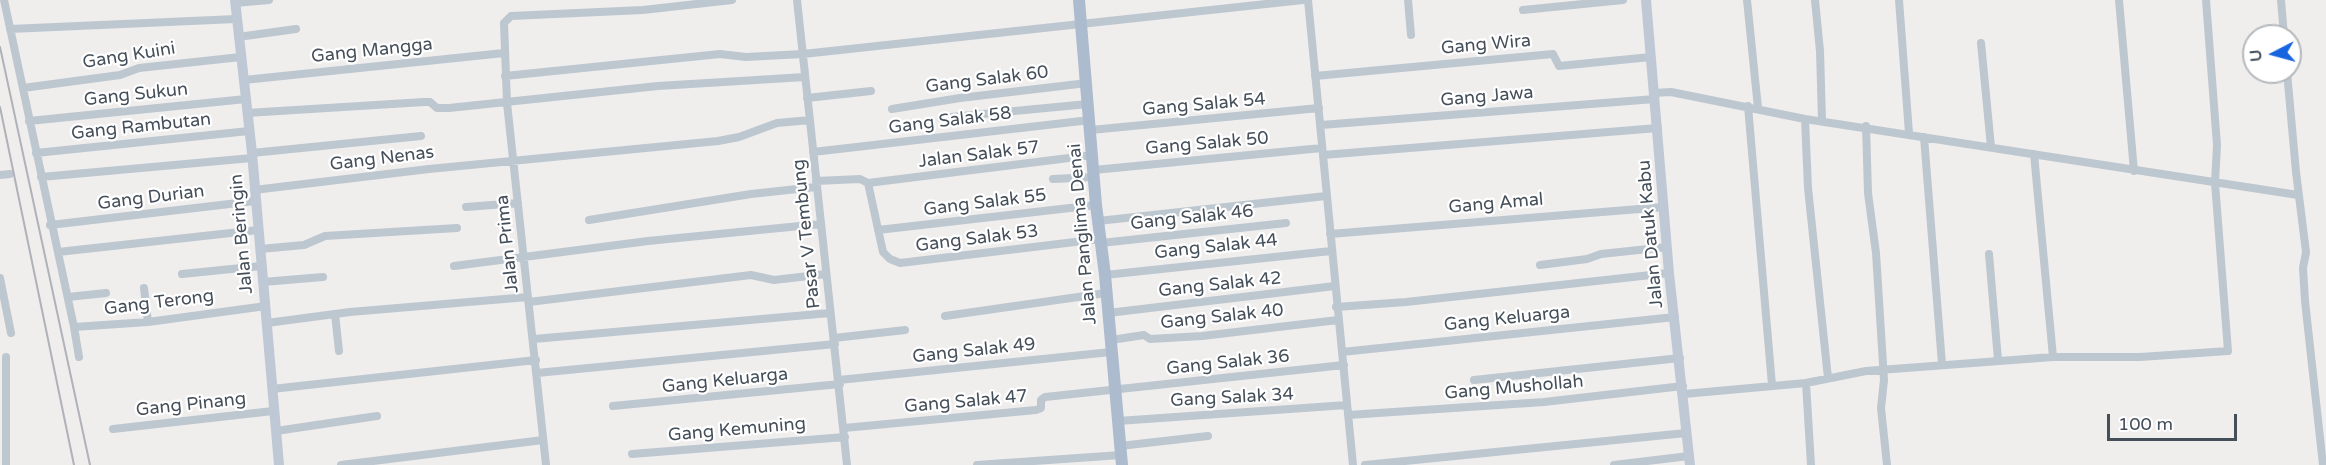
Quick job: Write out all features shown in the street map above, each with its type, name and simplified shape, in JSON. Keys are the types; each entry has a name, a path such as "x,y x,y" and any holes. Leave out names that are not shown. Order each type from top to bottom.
{"main road":[{"name":"Jalan Panglima Denai","path":"1079,0 1096,205 1105,275 1121,455"}],"street":[{"path":"3,0 79,357"},
{"path":"235,1 268,0"},
{"name":"Jalan Prima","path":"546,465 507,103 503,30 505,20 511,16 643,10 732,0"},
{"name":"Pasar V Tembung","path":"797,0 848,465"},
{"path":"505,76 720,54 746,57 803,54 1081,22 1303,0"},
{"path":"1308,0 1353,465"},
{"path":"1408,0 1411,35"},
{"path":"1523,10 1623,0"},
{"name":"Jalan Datuk Kabu","path":"1646,0 1656,95 1667,247 1685,392 1689,460"},
{"path":"1747,0 1758,108"},
{"path":"1815,0 1820,51 1822,120"},
{"path":"1899,0 1909,133"},
{"path":"2119,0 2134,171"},
{"path":"2206,0 2217,145 2214,183"},
{"path":"2281,0 2283,24"},
{"name":"Jalan Beringin","path":"235,1 252,156 279,465"},
{"path":"10,29 236,19"},
{"path":"238,37 296,29"},
{"path":"1982,43 1991,147"},
{"name":"Gang Mangga","path":"244,80 504,53"},
{"name":"Gang Wira","path":"1315,76 1552,54 1559,66 1651,57"},
{"name":"Gang Kuini","path":"22,88 120,75 139,68 241,57"},
{"path":"247,113 424,102 430,102 437,108 449,108 658,86 805,77"},
{"name":"Gang Salak 60","path":"892,109 960,98 1087,83"},
{"path":"2289,84 2298,195 2306,252 2303,268 2305,301 2323,465"},
{"path":"807,98 871,91"},
{"name":"Gang Jawa","path":"1321,125 1656,95 1668,92 1748,106 1804,119 1866,126 1924,137 2057,156 2134,171 2298,195"},
{"name":"Gang Sukun","path":"29,121 246,99"},
{"path":"941,118 1088,104"},
{"path":"1748,106 1772,385"},
{"name":"Gang Salak 54","path":"1090,125 1319,108"},
{"path":"1804,119 1808,188 1828,378"},
{"name":"Gang Nenas","path":"255,195 514,161 718,141 738,137 777,123 810,120"},
{"name":"Gang Salak 58","path":"813,152 1090,125"},
{"path":"1866,126 1868,194 1876,253 1884,384 1880,402 1887,465"},
{"name":"Gang Salak 50","path":"1053,179 1094,173 1322,152 1658,128"},
{"name":"Gang Rambutan","path":"36,153 249,131"},
{"path":"41,177 421,136"},
{"path":"1924,137 1942,364"},
{"path":"2034,154 2053,357"},
{"name":"Jalan Salak 57","path":"589,220 816,184 860,179 868,183 1093,155"},
{"path":"0,175 10,174"},
{"name":"Gang Salak 53","path":"868,183 883,252 890,259 900,263 1101,241"},
{"name":"Gang Mushollah","path":"1348,415 1685,392 1700,394 1806,383 1882,370 1942,364 2053,357 2140,357 2228,351 2214,183"},
{"name":"Gang Durian","path":"50,225 255,195"},
{"path":"1098,221 1326,196"},
{"path":"466,207 518,203"},
{"name":"Gang Salak 55","path":"878,230 1096,205"},
{"name":"Gang Amal","path":"1330,234 1664,207"},
{"name":"Gang Salak 46","path":"1101,241 1286,223"},
{"path":"454,266 522,256 820,224"},
{"path":"260,249 304,245 325,236 458,228"},
{"path":"58,252 258,230"},
{"path":"1540,266 1587,259 1601,254 1667,247"},
{"name":"Gang Salak 44","path":"1105,275 1331,251"},
{"path":"1989,254 1998,360"},
{"path":"182,274 261,266"},
{"path":"1336,307 1406,302 1670,273"},
{"path":"267,322 335,314 529,300 751,275 779,280 826,274"},
{"path":"263,282 323,277"},
{"path":"0,278 11,333"},
{"name":"Gang Salak 42","path":"1108,313 1335,286"},
{"path":"144,288 148,322"},
{"path":"68,297 106,293"},
{"path":"945,316 1106,293"},
{"name":"Gang Terong","path":"74,327 148,322 266,306"},
{"path":"534,339 830,313"},
{"path":"335,314 339,351"},
{"name":"Gang Keluarga","path":"1342,352 1675,317"},
{"name":"Gang Salak 40","path":"1111,346 1144,336 1150,339 1202,336 1338,320"},
{"path":"537,373 834,341 905,330"},
{"name":"Gang Salak 49","path":"840,382 1111,346"},
{"path":"6,357 6,465"},
{"path":"1474,380 1680,358"},
{"path":"272,389 536,360"},
{"name":"Gang Salak 36","path":"1116,389 1344,365"},
{"name":"Gang Keluarga","path":"613,406 840,382"},
{"path":"1806,383 1811,465"},
{"name":"Gang Salak 47","path":"845,432 1036,410 1041,408 1041,400 1045,397 1116,389"},
{"name":"Gang Salak 34","path":"1118,421 1347,405"},
{"name":"Gang Pinang","path":"113,429 273,411"},
{"path":"276,431 377,416"},
{"name":"Gang Kemuning","path":"632,454 845,432"},
{"path":"1365,465 1686,434"},
{"path":"977,465 1121,455 1208,436"},
{"path":"341,465 543,440"},
{"path":"1614,465 1689,460"}],"railway":[{"path":"0,47 90,465"},
{"path":"0,107 74,465"}]}
